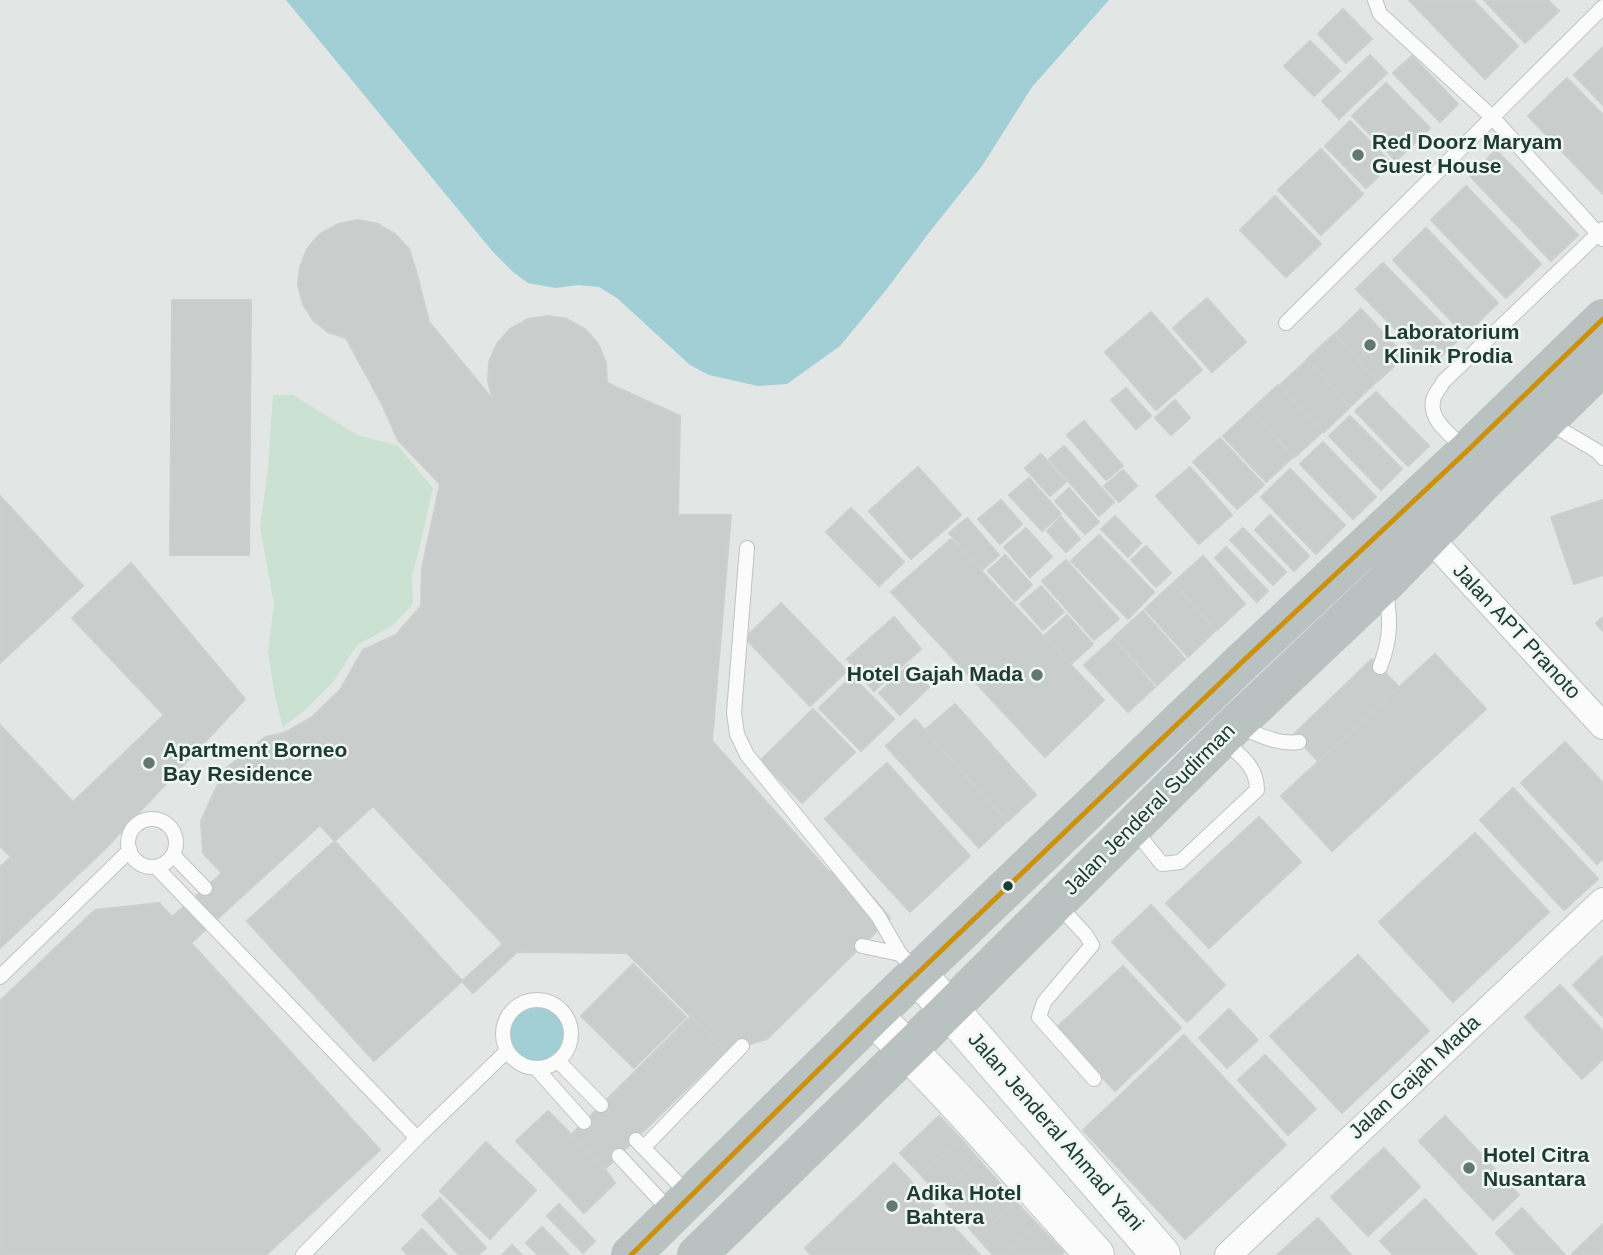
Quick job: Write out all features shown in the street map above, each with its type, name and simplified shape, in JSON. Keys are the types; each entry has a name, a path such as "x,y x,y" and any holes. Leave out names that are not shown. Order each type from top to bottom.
{"highway":[{"name":"Jalan Jenderal Sudirman","path":"631,1255 873,1016 912,967 1241,663 1603,319"},
{"name":"Jalan Jenderal Sudirman","path":"697,1255 1228,732 1385,583 1480,485 1603,365"}],"main road":[{"name":"Jalan Jenderal Ahmad Yani","path":"912,967 1161,1255"},
{"path":"873,1016 908,1049 1095,1255"}],"street":[{"name":"Jalan APT Pranoto","path":"1429,537 1603,726"},
{"name":"Jalan Gajah Mada","path":"1228,1255 1603,901"}],"lane":[{"path":"1376,0 1380,13 1492,117 1601,234 1444,382 1434,397 1432,412 1467,451"},
{"path":"1286,323 1603,7"},
{"path":"1547,421 1601,452"},
{"path":"747,548 734,713 737,734 747,755 878,916 912,967"},
{"path":"1380,667 1390,636 1385,583"},
{"path":"1228,732 1287,743 1299,741"},
{"path":"1132,827 1162,864 1180,862 1257,790 1253,768 1228,732"},
{"path":"152,820 167,824 176,837 170,860 156,867 141,864 135,860 130,850 129,838 137,825 152,820"},
{"path":"0,977 130,850"},
{"path":"173,855 205,888"},
{"path":"156,867 422,1133"},
{"path":"1056,903 1092,944 1044,1002 1039,1017 1094,1079"},
{"path":"862,946 912,967"},
{"path":"531,1001 552,1004 567,1018 570,1041 566,1052 558,1061 536,1068 524,1066 514,1060 507,1051 503,1030 512,1011 521,1004 531,1001"},
{"path":"682,1205 639,1142 647,1144 742,1046"},
{"path":"303,1255 422,1133 507,1051"},
{"path":"558,1061 601,1105"},
{"path":"536,1068 584,1122"},
{"path":"619,1156 682,1205"}],"green space":[{"path":"273,395 293,395 357,435 398,446 433,488 412,575 413,604 392,626 357,645 334,681 305,710 283,727 268,652 274,603 260,528"}],"water":[{"path":"286,0 1109,0 1032,87 982,166 840,346 787,384 758,386 709,375 690,365 617,298 599,287 578,285 556,288 528,283 513,272 493,252"},
{"path":"531,1006 543,1006 558,1014 566,1029 566,1041 558,1056 543,1064 531,1064 516,1056 508,1041 508,1029 516,1014"}],"building":[{"path":"1409,0 1473,0 1518,46 1485,79"},
{"path":"1484,0 1548,0 1559,11 1525,43"},
{"path":"1343,9 1372,39 1346,63 1318,34"},
{"path":"1310,41 1340,71 1314,96 1284,66"},
{"path":"1603,47 1603,105 1574,75"},
{"path":"1370,55 1387,73 1339,119 1322,101"},
{"path":"1412,56 1458,104 1440,122 1393,73"},
{"path":"1567,78 1603,115 1603,194 1528,116"},
{"path":"1386,83 1430,128 1396,161 1352,116"},
{"name":"Red Doorz Maryam Guest House","path":"1350,121 1392,164 1366,188 1325,146"},
{"path":"1321,149 1363,194 1321,235 1278,190"},
{"path":"1496,150 1578,235 1551,261 1470,176"},
{"path":"1466,186 1541,264 1506,298 1431,220"},
{"path":"1275,196 1321,244 1286,277 1240,230"},
{"path":"358,220 378,224 395,234 409,249 429,322 493,400 488,381 489,362 497,344 510,329 528,319 548,316 567,319 585,329 598,344 606,363 607,383 680,416 678,515 731,515 712,741 830,873 842,861 890,918 767,1039 725,1051 627,953 517,952 473,993 320,825 191,943 380,1150 266,1255 0,1255 0,1001 95,910 159,903 172,917 222,873 203,853 201,821 225,769 265,737 284,733 312,717 340,690 363,650 396,635 421,606 422,568 440,484 398,440 346,338 328,332 313,320 303,304 298,285 300,267 307,249 320,234 338,224"},
{"path":"1426,228 1498,303 1465,335 1393,260"},
{"path":"1383,263 1458,340 1431,366 1356,289"},
{"path":"1207,298 1246,342 1212,372 1173,328"},
{"path":"172,300 251,300 249,555 170,555"},
{"name":"Laboratorium Klinik Prodia","path":"1361,309 1405,356 1378,381 1335,334"},
{"path":"1151,312 1202,370 1156,410 1105,352"},
{"path":"1334,334 1377,381 1351,406 1307,359"},
{"path":"1307,360 1350,407 1324,432 1280,385"},
{"path":"1278,385 1322,432 1295,457 1251,410"},
{"path":"1126,388 1151,416 1136,429 1111,400"},
{"path":"1376,392 1429,446 1408,466 1355,411"},
{"path":"1175,400 1190,418 1171,435 1155,418"},
{"path":"1250,411 1293,457 1266,482 1223,436"},
{"path":"1350,416 1402,469 1381,490 1329,436"},
{"path":"1084,421 1123,466 1106,480 1067,435"},
{"path":"1220,438 1264,485 1237,509 1193,462"},
{"path":"1323,442 1376,497 1353,519 1300,464"},
{"path":"1064,446 1114,502 1099,516 1049,459"},
{"path":"1041,454 1066,482 1050,496 1025,468"},
{"path":"918,467 961,515 911,559 869,511"},
{"path":"1190,467 1232,515 1199,544 1156,496"},
{"path":"1290,469 1345,525 1316,554 1261,497"},
{"path":"1123,470 1137,486 1119,502 1104,486"},
{"path":"1029,478 1061,514 1042,531 1009,495"},
{"path":"1069,488 1099,522 1085,534 1055,501"},
{"path":"0,496 83,586 0,663"},
{"path":"1001,500 1022,524 1000,544 978,519"},
{"path":"1603,500 1603,575 1574,584 1551,517"},
{"path":"851,508 904,562 879,586 826,532"},
{"path":"1270,515 1309,556 1294,571 1255,530"},
{"path":"1115,516 1141,543 1128,557 1101,529"},
{"path":"1061,517 1080,539 1066,552 1047,531"},
{"path":"967,518 999,555 982,570 949,533"},
{"path":"1026,528 1052,557 1030,577 1004,547"},
{"path":"1243,528 1286,572 1273,585 1230,540"},
{"path":"1099,535 1154,592 1128,619 1071,561"},
{"path":"951,539 1104,700 1045,757 891,592"},
{"path":"1146,546 1171,573 1156,587 1131,560"},
{"path":"1226,547 1268,591 1257,602 1215,558"},
{"path":"1005,555 1032,585 1015,601 988,571"},
{"path":"1203,556 1245,604 1217,630 1174,582"},
{"path":"1066,560 1119,619 1094,640 1042,581"},
{"name":"Apartment Borneo Bay Residence","path":"131,563 245,699 105,849 0,948 0,867 11,857 0,846 0,725 73,802 164,715 72,618"},
{"path":"1173,583 1215,631 1188,657 1145,609"},
{"path":"1041,586 1064,612 1043,630 1020,604"},
{"path":"781,603 847,671 810,706 745,638"},
{"path":"1143,611 1185,659 1157,685 1114,637"},
{"path":"1067,615 1093,644 1071,664 1045,635"},
{"path":"894,617 921,649 874,691 847,659"},
{"path":"1603,617 1603,631 1596,623"},
{"path":"1113,639 1155,687 1128,712 1084,665"},
{"path":"1435,654 1486,709 1332,851 1281,796"},
{"path":"1372,659 1399,687 1319,762 1293,735"},
{"path":"908,665 929,687 900,715 879,693"},
{"path":"852,676 894,719 861,751 819,708"},
{"path":"955,704 1036,795 1008,821 925,730"},
{"path":"813,709 855,752 802,803 761,760"},
{"path":"915,719 1006,822 979,848 886,746"},
{"path":"1565,742 1603,783 1603,859 1597,864 1521,783"},
{"path":"887,763 970,856 910,912 825,819"},
{"path":"1513,788 1598,879 1564,910 1480,820"},
{"path":"373,806 503,944 374,1061 247,921"},
{"path":"1259,817 1301,862 1209,948 1166,903"},
{"path":"1475,833 1549,912 1453,1002 1379,922"},
{"path":"1151,905 1225,985 1187,1022 1112,942"},
{"path":"1358,955 1429,1031 1342,1113 1270,1036"},
{"path":"1603,956 1603,1017 1573,985"},
{"path":"633,964 686,1017 634,1068 581,1016"},
{"path":"1123,966 1181,1028 1115,1091 1056,1028"},
{"path":"1560,985 1603,1031 1603,1059 1582,1079 1525,1017"},
{"path":"1229,1009 1258,1040 1227,1068 1199,1038"},
{"path":"691,1016 725,1051 605,1169 571,1135"},
{"path":"1184,1035 1286,1145 1185,1239 1083,1130"},
{"path":"1265,1055 1316,1109 1288,1135 1238,1080"},
{"path":"548,1111 605,1169 615,1183 584,1213 516,1141"},
{"path":"939,1116 961,1139 921,1175 900,1153"},
{"name":"Hotel Citra Nusantara","path":"1445,1116 1519,1195 1493,1220 1419,1141"},
{"path":"961,1139 978,1159 940,1197 921,1175"},
{"path":"486,1142 536,1190 490,1239 440,1191"},
{"path":"1384,1148 1420,1187 1368,1236 1331,1197"},
{"path":"978,1159 1002,1186 963,1221 940,1197"},
{"name":"Adika Hotel Bahtera","path":"894,1163 980,1255 811,1255 805,1248"},
{"path":"1002,1186 1016,1202 977,1237 963,1221"},
{"path":"440,1198 486,1248 478,1255 459,1255 422,1215"},
{"path":"1425,1199 1477,1255 1393,1255 1380,1241"},
{"path":"1016,1202 1037,1224 1004,1255 993,1255 977,1237"},
{"path":"559,1204 595,1241 583,1253 547,1216"},
{"path":"1522,1208 1565,1255 1516,1255 1496,1233"},
{"path":"1318,1218 1351,1255 1277,1255"},
{"path":"1037,1224 1064,1252 1061,1255 1004,1255"},
{"path":"1603,1224 1603,1255 1572,1254"},
{"path":"542,1227 569,1255 538,1255 526,1243"},
{"path":"422,1229 447,1255 408,1255 402,1249"},
{"path":"512,1245 522,1255 502,1255"}],"transit line":[{"path":"631,1255 873,1016 1603,319"}],"place":[{"name":"Red Doorz Maryam Guest House","path":"1358,155"},
{"name":"Laboratorium Klinik Prodia","path":"1370,345"},
{"name":"Hotel Gajah Mada","path":"1037,675"},
{"name":"Apartment Borneo Bay Residence","path":"149,763"},
{"name":"Hotel Citra Nusantara","path":"1469,1168"},
{"name":"Adika Hotel Bahtera","path":"892,1206"}]}
